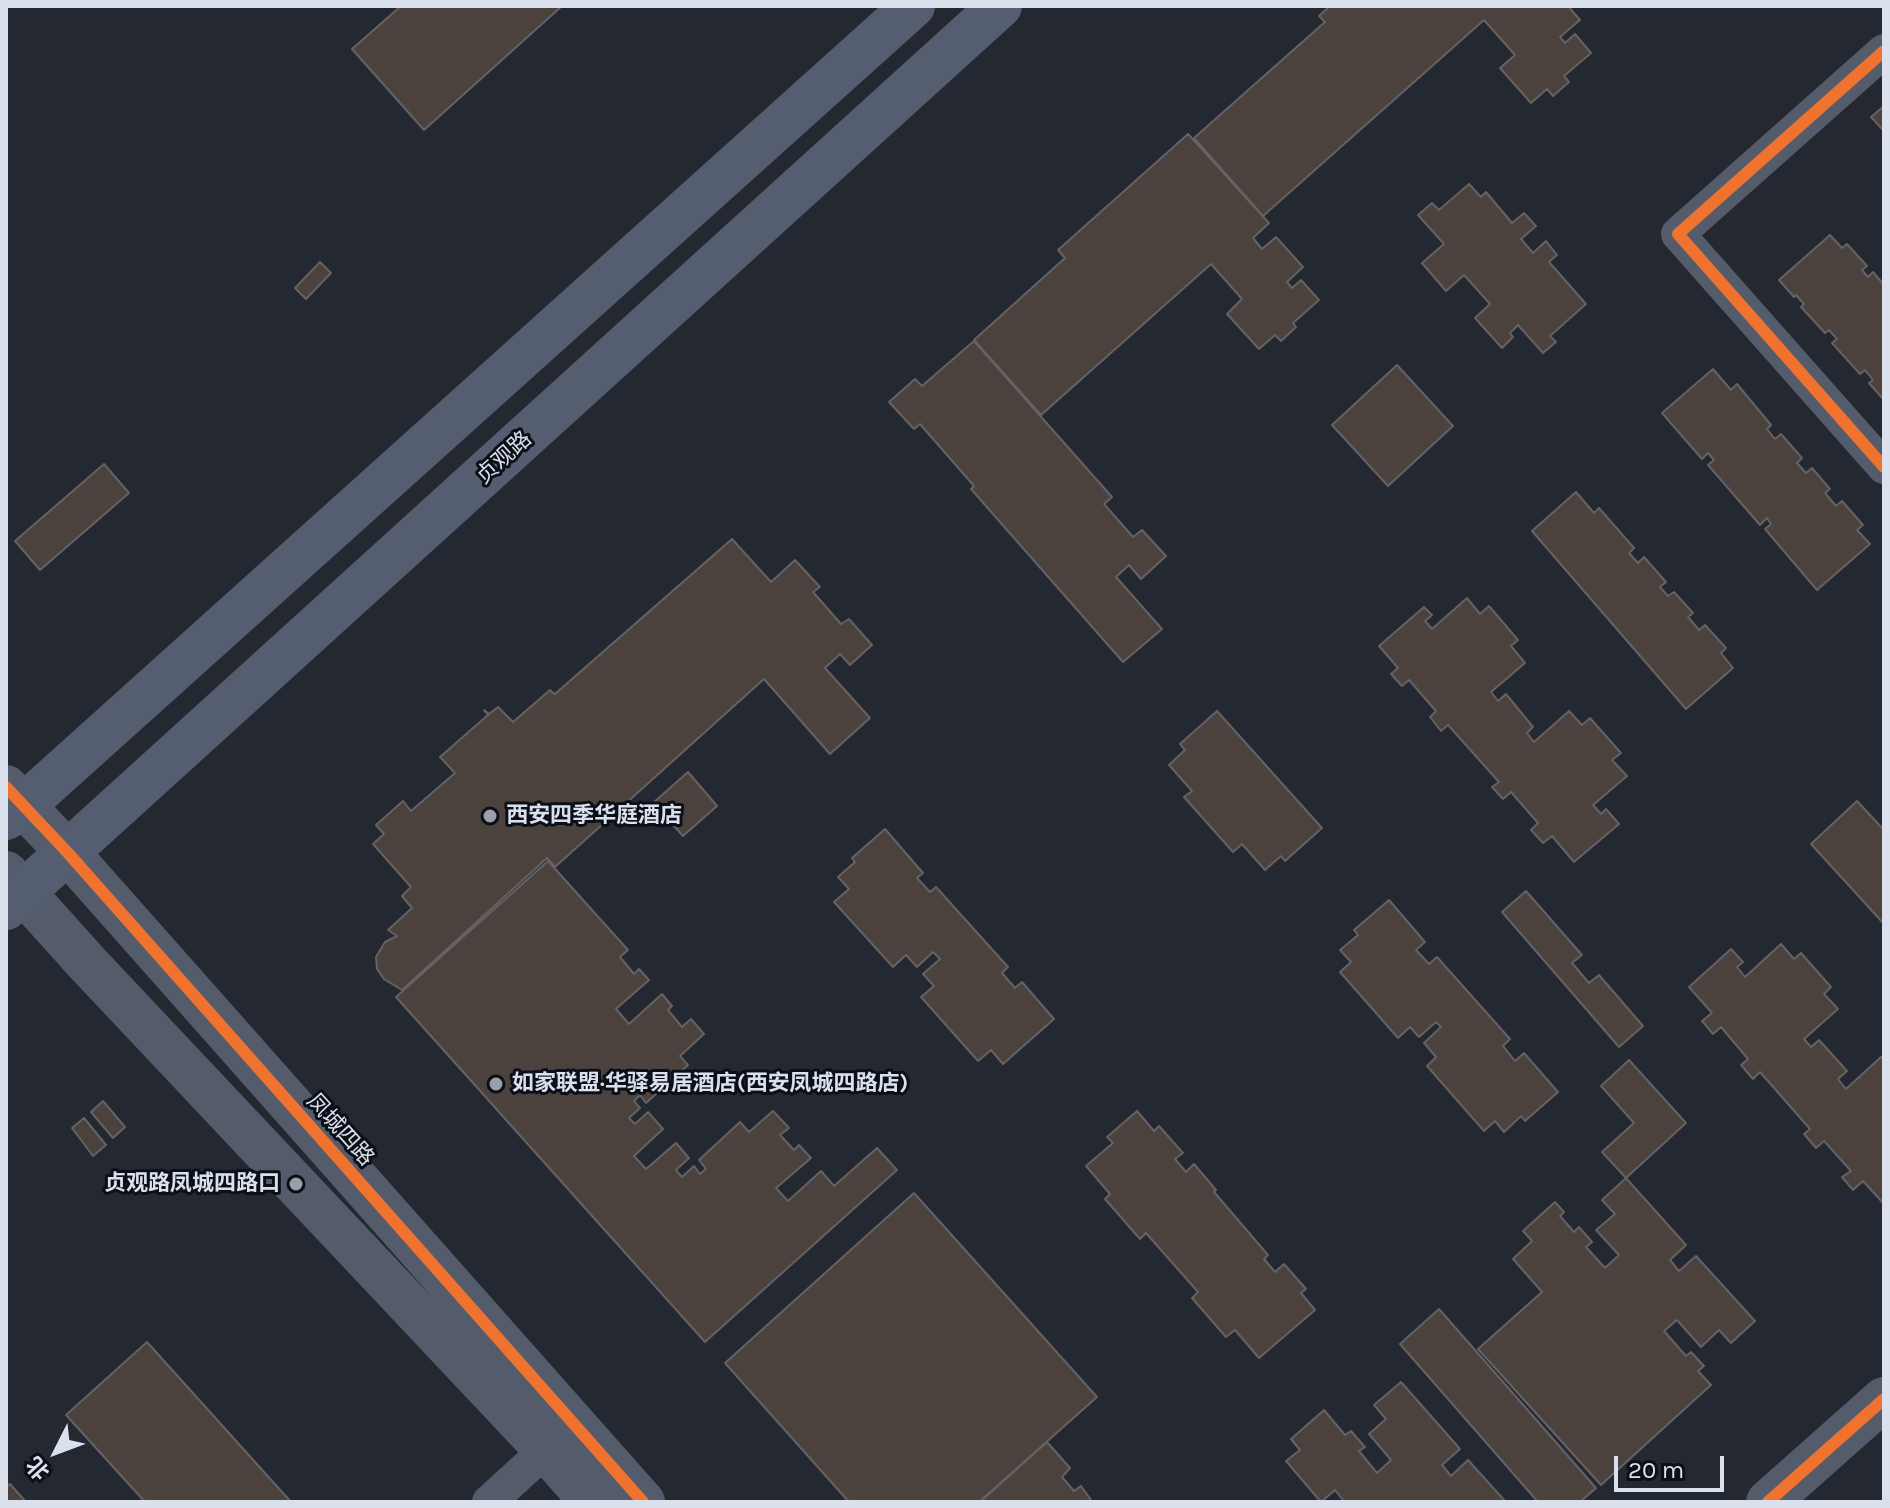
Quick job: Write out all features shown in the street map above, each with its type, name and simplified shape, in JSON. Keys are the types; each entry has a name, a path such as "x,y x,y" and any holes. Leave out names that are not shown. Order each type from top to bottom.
{"main road":[{"path":"12,803 913,6"},
{"name":"贞观路","path":"12,891 68,853 1000,6"}],"street":[{"path":"1884,51 1678,234 1884,467"},
{"name":"凤城四路","path":"12,803 68,853 643,1502"},
{"path":"12,891 546,1450 592,1502"},
{"path":"1768,1502 1884,1399"},
{"path":"489,1502 546,1450"}],"building":[{"path":"401,6 562,6 424,130 352,49"},
{"path":"1330,6 1568,6 1580,20 1560,37 1565,43 1575,34 1591,53 1564,76 1569,82 1553,96 1547,89 1531,103 1500,68 1515,55 1484,20 1263,216 1194,138 1325,22 1319,16"},
{"path":"1884,106 1884,131 1871,117"},
{"path":"1188,134 1269,223 1253,238 1262,249 1276,237 1303,267 1287,282 1292,288 1301,280 1319,300 1293,323 1296,327 1281,341 1275,335 1259,349 1227,314 1242,299 1211,264 1041,415 974,340 1065,258 1058,250"},
{"path":"1469,184 1481,197 1486,192 1512,223 1524,213 1536,226 1521,239 1533,253 1546,241 1557,255 1549,262 1586,304 1550,336 1556,342 1543,353 1518,325 1510,333 1513,337 1502,348 1475,318 1490,304 1464,275 1446,291 1422,263 1444,244 1418,215 1432,203 1439,210"},
{"path":"1830,235 1842,248 1847,244 1867,266 1862,270 1868,277 1873,272 1884,285 1884,400 1869,383 1873,380 1865,370 1860,374 1832,343 1837,339 1829,330 1825,333 1801,307 1804,304 1779,280"},
{"path":"320,262 331,273 306,299 295,288"},
{"path":"974,341 1112,497 1104,504 1133,537 1142,530 1166,556 1141,579 1129,565 1116,577 1162,629 1123,662 971,489 974,486 920,424 914,429 889,402 915,379 922,386"},
{"path":"1397,365 1453,426 1388,486 1332,425"},
{"path":"1713,369 1731,390 1737,384 1771,425 1767,429 1775,439 1781,434 1802,458 1797,463 1806,473 1812,468 1830,489 1825,493 1836,506 1842,501 1863,525 1857,530 1870,544 1817,590 1765,529 1771,524 1767,518 1760,525 1708,465 1714,460 1708,453 1702,459 1662,413"},
{"path":"104,464 129,493 40,570 15,541"},
{"path":"1576,492 1594,513 1599,508 1634,548 1629,553 1638,563 1644,557 1666,582 1660,587 1668,596 1674,592 1693,613 1688,617 1699,630 1705,625 1726,648 1721,653 1733,668 1686,709 1532,531"},
{"path":"732,539 771,582 795,560 820,587 813,592 841,624 849,619 872,645 850,665 840,654 825,668 870,718 830,754 764,679 555,867 547,858 402,990 384,979 377,969 376,957 385,942 397,936 388,930 412,908 402,896 411,887 373,844 384,834 376,825 403,801 411,811 455,773 440,757 488,715 484,710 489,714 498,707 513,722 550,690 556,693"},
{"path":"1467,598 1480,614 1489,606 1518,640 1511,646 1525,663 1491,692 1498,701 1506,694 1533,727 1527,733 1534,742 1569,711 1582,725 1590,718 1621,753 1612,760 1627,776 1593,805 1601,814 1606,809 1619,824 1574,862 1552,836 1543,843 1531,830 1538,823 1511,792 1503,799 1492,787 1499,782 1448,725 1441,731 1430,717 1436,711 1409,680 1402,686 1391,674 1398,668 1379,646 1424,607 1432,615 1425,621 1432,629"},
{"path":"1217,711 1322,828 1285,861 1281,856 1265,870 1242,844 1233,852 1184,797 1192,791 1169,765 1185,750 1180,744"},
{"path":"688,772 717,806 683,836 653,803"},
{"path":"1857,801 1884,830 1884,924 1811,844"},
{"path":"885,829 923,873 917,878 930,892 936,887 1008,967 1002,973 1015,988 1022,982 1054,1019 1003,1064 991,1050 978,1061 921,997 934,986 923,974 940,959 933,952 917,967 906,955 893,967 834,902 849,889 838,877 855,862 852,858"},
{"path":"548,861 628,950 620,957 634,974 639,969 649,980 616,1009 629,1024 662,994 672,1006 668,1010 682,1027 691,1019 704,1034 680,1056 688,1065 646,1103 640,1095 634,1101 640,1108 629,1118 635,1124 648,1112 663,1129 634,1156 646,1169 676,1143 689,1158 676,1170 682,1177 694,1166 700,1174 706,1169 699,1160 740,1122 749,1132 773,1111 789,1128 780,1135 794,1150 799,1145 811,1158 776,1188 788,1201 821,1171 834,1186 877,1148 897,1170 705,1342 396,997"},
{"path":"1526,891 1582,955 1572,963 1589,983 1599,975 1643,1026 1619,1047 1502,912"},
{"path":"1389,900 1425,942 1416,950 1429,964 1437,957 1510,1039 1503,1046 1515,1061 1524,1053 1558,1092 1525,1121 1521,1116 1504,1132 1495,1121 1484,1131 1427,1066 1436,1057 1424,1043 1441,1027 1436,1022 1419,1037 1410,1027 1398,1038 1340,972 1351,962 1340,950 1358,935 1354,930"},
{"path":"1781,944 1794,959 1801,953 1831,987 1824,994 1838,1009 1804,1039 1811,1047 1819,1040 1847,1071 1838,1079 1846,1089 1881,1057 1884,1060 1884,1204 1863,1181 1853,1190 1842,1177 1851,1171 1824,1141 1816,1148 1804,1134 1810,1129 1760,1072 1753,1079 1741,1065 1748,1059 1721,1027 1713,1034 1702,1021 1712,1013 1689,987 1731,949 1743,962 1737,967 1745,977"},
{"path":"1629,1060 1686,1123 1626,1178 1602,1152 1634,1123 1601,1086"},
{"path":"103,1101 125,1127 113,1138 91,1112"},
{"path":"1137,1111 1154,1131 1159,1126 1183,1153 1175,1159 1186,1172 1194,1164 1268,1255 1264,1259 1275,1272 1284,1264 1306,1289 1301,1293 1315,1310 1259,1358 1235,1330 1226,1337 1192,1298 1198,1292 1146,1233 1140,1239 1105,1199 1110,1194 1086,1166 1113,1143 1107,1137"},
{"path":"84,1118 106,1145 93,1156 72,1128"},
{"path":"1626,1178 1686,1245 1670,1260 1679,1271 1696,1256 1755,1321 1731,1343 1719,1330 1701,1347 1677,1320 1664,1331 1686,1356 1691,1352 1704,1366 1698,1371 1711,1385 1601,1485 1478,1349 1542,1292 1513,1259 1532,1241 1523,1231 1555,1202 1564,1212 1560,1216 1574,1232 1579,1227 1592,1242 1586,1247 1605,1268 1619,1255 1596,1230 1615,1214 1602,1200"},
{"path":"914,1193 1097,1397 979,1502 849,1502 725,1363"},
{"path":"1439,1309 1596,1488 1580,1502 1538,1502 1400,1344"},
{"path":"147,1342 291,1502 145,1502 66,1415"},
{"path":"1401,1382 1460,1449 1442,1465 1451,1476 1468,1460 1506,1502 1341,1502 1343,1500 1335,1490 1321,1502 1286,1461 1300,1450 1291,1439 1324,1410 1345,1435 1351,1431 1365,1447 1359,1451 1377,1473 1391,1460 1369,1434 1386,1419 1374,1405"},
{"path":"1047,1442 1070,1468 1062,1477 1074,1491 1081,1486 1091,1500 1089,1502 980,1502"},
{"path":"10,1484 26,1502 6,1502 6,1487"}],"cycle path":[{"path":"1884,51 1678,234 1884,467"},
{"path":"6,787 643,1502"},
{"path":"1768,1502 1884,1399"}],"place":[{"name":"西安四季华庭酒店","path":"490,816"},
{"name":"如家联盟·华驿易居酒店(西安凤城四路店)","path":"496,1084"},
{"name":"贞观路凤城四路口","path":"296,1184"}]}
